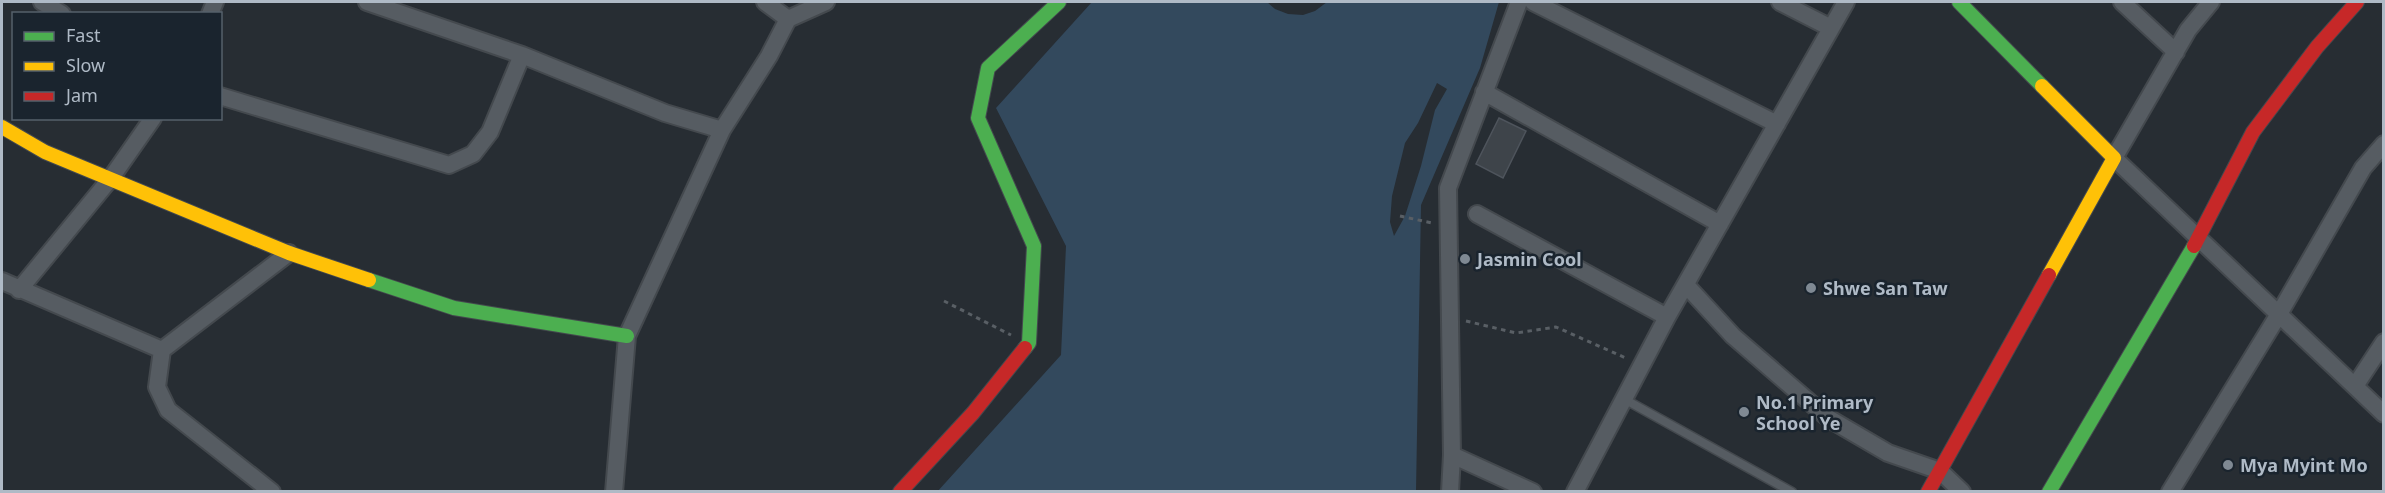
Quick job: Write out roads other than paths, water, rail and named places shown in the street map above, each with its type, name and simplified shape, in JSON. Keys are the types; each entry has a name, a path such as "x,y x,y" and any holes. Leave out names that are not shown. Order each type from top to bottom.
{"street":[{"path":"42,2 59,12"},
{"path":"765,2 788,19"},
{"path":"614,492 627,336 722,130 769,56 788,19 826,2"},
{"path":"900,492 973,413 1029,343 1034,246 978,118 988,68 1059,2"},
{"path":"1450,492 1452,455 1448,188 1519,2"},
{"path":"1533,2 1777,124"},
{"path":"1780,2 1831,28"},
{"path":"1575,492 1667,317 1846,2"},
{"path":"1959,2 2114,158 2384,414"},
{"path":"2122,2 2176,52"},
{"path":"1928,492 2114,158 2188,30 2211,2"},
{"path":"2049,492 2198,239 2253,132 2317,47 2357,2"},
{"path":"372,3 522,55 665,113 722,130"},
{"path":"222,97 449,165 473,154 490,132 522,55"},
{"path":"1484,92 1720,224"},
{"path":"19,290 111,178 152,120"},
{"path":"2,127 45,152 289,254 454,309 627,336"},
{"path":"2170,492 2279,314 2363,168 2384,144"},
{"path":"1477,214 1667,317"},
{"path":"272,492 168,410 157,387 162,350 289,254"},
{"path":"2,281 162,350"},
{"path":"1686,285 1733,336 1828,418 1888,453 1940,471 1962,492"},
{"path":"2355,386 2384,342"},
{"path":"1452,455 1533,492"}],"lane":[{"path":"1624,399 1792,492"}],"water":[{"path":"1092,2 1499,2 1480,68 1421,205 1416,491 937,492 1061,355 1066,246 996,108","holes":["1437,83 1447,89 1435,110 1405,216 1394,236 1390,222 1392,196 1405,143 1418,123"]}],"place":[{"name":"Jasmin Cool","path":"1465,259"},
{"name":"Shwe San Taw","path":"1811,288"},
{"name":"No.1 Primary School Ye","path":"1744,412"},
{"name":"Mya Myint Mo","path":"2228,465"}]}
